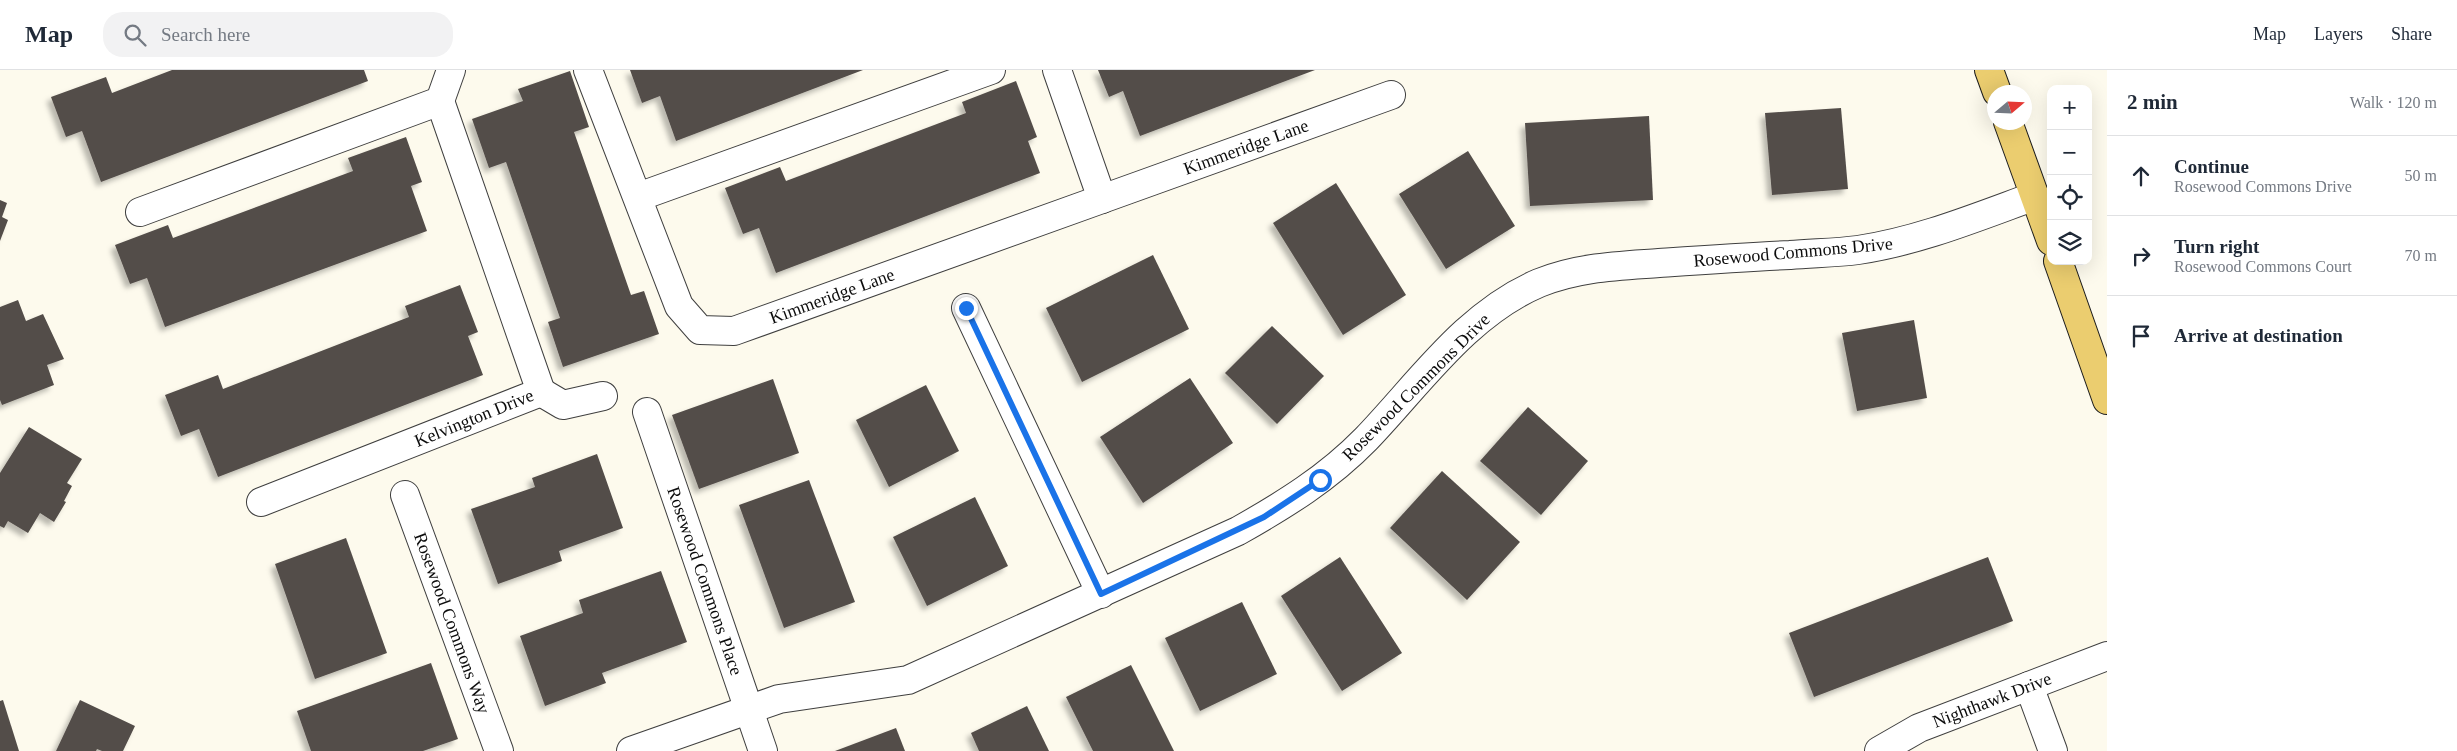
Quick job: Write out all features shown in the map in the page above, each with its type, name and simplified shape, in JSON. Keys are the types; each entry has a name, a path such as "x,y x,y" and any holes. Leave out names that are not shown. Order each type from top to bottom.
{"main road":[{"path":"1989,70 1994,85"},
{"path":"2011,130 2047,230"},
{"path":"2060,265 2099,354 2107,400"}],"street":[{"path":"140,212 440,101 451,70"},
{"name":"Kimmeridge Lane","path":"588,70 679,306 700,330 734,331 1391,95"},
{"path":"638,197 991,70"},
{"path":"1057,70 1102,199"},
{"name":"Kelvington Drive","path":"261,502 541,392 440,101"},
{"name":"Rosewood Commons Drive","path":"631,751 792,696 908,680 1238,531 1278,509 1333,470 1366,438 1434,364 1485,315 1511,298 1538,284 1566,274 1596,268 1856,250 1900,242 2035,196"},
{"path":"966,308 1101,594"},
{"path":"541,392 563,405 603,396"},
{"name":"Rosewood Commons Place","path":"646,412 763,751"},
{"name":"Rosewood Commons Way","path":"405,495 500,751"},
{"name":"Nighthawk Drive","path":"1879,751 1919,728 2107,656"},
{"path":"2029,686 2053,751"}],"building":[{"path":"172,70 364,70 368,81 101,182 82,131 66,137 51,97 106,77 112,93"},
{"path":"630,70 863,70 676,141 660,96 642,103"},
{"path":"1098,70 1315,70 1140,136 1123,91 1109,97"},
{"path":"570,71 589,127 574,132 631,295 644,291 659,334 563,367 548,322 560,318 506,162 489,168 472,119 523,101 518,89"},
{"path":"1016,81 1037,137 1028,141 1040,173 776,273 759,228 743,234 725,188 780,167 786,181 966,113 962,102"},
{"path":"1841,108 1848,189 1772,195 1765,113"},
{"path":"1649,116 1653,200 1530,206 1525,123"},
{"path":"406,137 422,182 411,186 427,231 165,327 147,278 130,284 115,245 168,225 173,238 353,171 348,158"},
{"path":"1468,151 1515,226 1446,269 1399,194"},
{"path":"1336,183 1406,295 1343,335 1273,223"},
{"path":"0,200 7,203 2,217 8,220 0,241"},
{"path":"1153,255 1189,329 1082,382 1046,308"},
{"path":"460,285 478,332 468,336 483,375 218,477 199,429 181,436 165,395 218,375 223,389 409,317 405,306"},
{"path":"18,300 26,321 43,314 64,359 47,365 54,385 2,405 0,400 0,307"},
{"path":"1914,320 1927,398 1857,411 1842,333"},
{"path":"1272,326 1324,376 1277,424 1225,373"},
{"path":"1190,378 1233,443 1143,503 1100,437"},
{"path":"773,379 799,453 699,489 672,415"},
{"path":"926,385 959,451 889,487 856,420"},
{"path":"1528,407 1588,461 1541,515 1480,461"},
{"path":"29,427 82,459 67,483 72,486 64,501 66,502 54,522 40,513 28,533 8,521 4,528 0,526 0,473"},
{"path":"597,454 623,528 559,551 562,561 498,584 471,509 535,487 532,478"},
{"path":"1442,471 1520,542 1467,600 1390,528"},
{"path":"809,480 855,602 784,628 739,505"},
{"path":"975,497 1008,566 927,606 893,537"},
{"path":"346,538 387,653 315,679 275,564"},
{"path":"1340,557 1402,653 1342,691 1281,596"},
{"path":"1988,557 2013,621 1814,697 1789,633"},
{"path":"661,571 687,642 602,673 606,683 545,706 520,636 583,613 579,600"},
{"path":"1242,602 1277,674 1200,711 1165,638"},
{"path":"431,663 458,739 423,751 311,751 297,711"},
{"path":"1131,665 1174,751 1093,751 1066,697"},
{"path":"3,700 19,751 0,751 0,701"},
{"path":"80,700 135,726 123,751 102,751 97,749 96,751 56,751"},
{"path":"1027,706 1049,751 979,751 971,733"},
{"path":"896,728 905,751 835,751"}],"route":[{"path":"966,308 1101,594 1248,526 1278,509 1320,480"}]}
